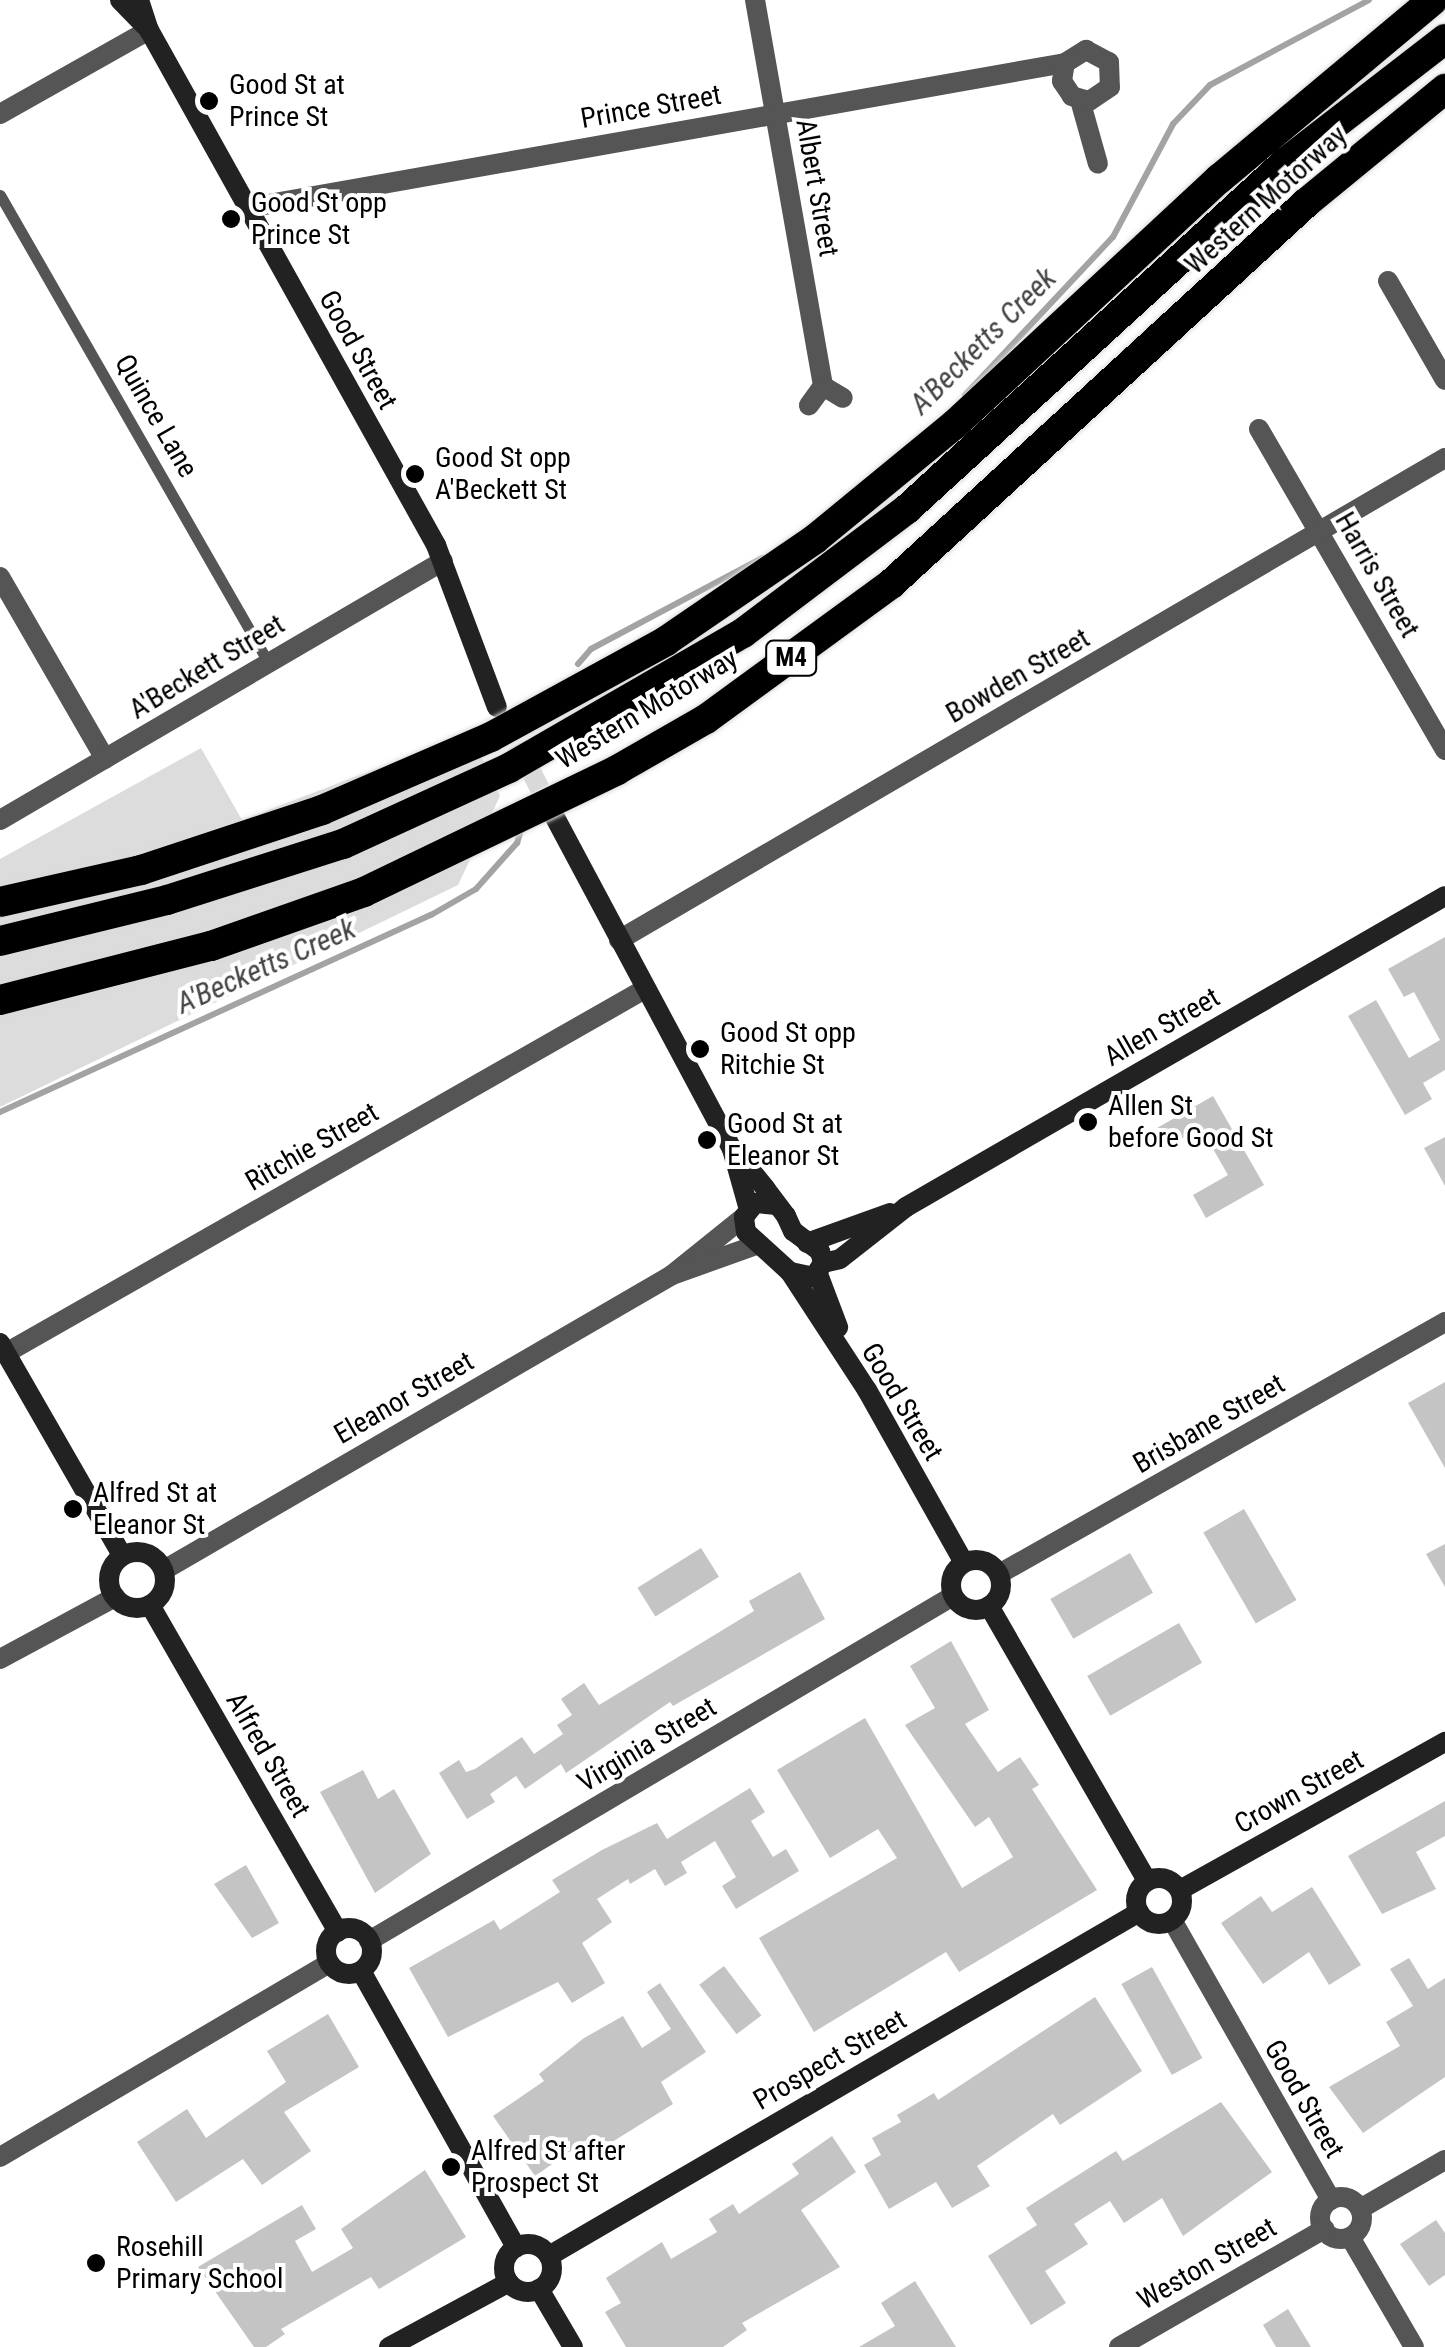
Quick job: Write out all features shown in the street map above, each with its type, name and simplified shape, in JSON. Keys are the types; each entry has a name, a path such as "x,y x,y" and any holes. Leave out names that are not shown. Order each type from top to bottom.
{"highway":[{"name":"Western Motorway","path":"0,902 141,870 322,810 492,736 666,641 815,539 954,425 1219,179 1433,0"},
{"name":"Western Motorway","path":"0,941 166,900 343,844 509,768 742,634 907,509 1286,162 1445,39"},
{"name":"Western Motorway","path":"0,1000 212,946 364,892 617,770 706,719 891,584 1306,203 1445,89"}],"street":[{"name":"Good Street","path":"120,0 149,30"},
{"name":"Good Street","path":"139,0 149,30 443,560 497,707"},
{"name":"Albert Street","path":"756,0 823,386"},
{"path":"0,114 149,30"},
{"name":"Prince Street","path":"248,208 1065,62 1086,50 1108,62 1110,87 1097,99 1080,100"},
{"path":"1065,62 1062,81 1080,100 1098,164"},
{"path":"1388,281 1445,380"},
{"path":"809,405 823,386 843,398"},
{"name":"Harris Street","path":"1260,429 1445,750"},
{"name":"Bowden Street","path":"618,940 1445,458"},
{"name":"A'Beckett Street","path":"0,820 443,560"},
{"path":"0,577 105,759"},
{"path":"551,810 732,1149 807,1243 821,1268 867,1390"},
{"name":"Allen Street","path":"821,1268 840,1259 906,1207 1445,896"},
{"name":"Ritchie Street","path":"3,1348 644,989"},
{"path":"732,1149 747,1213 763,1200 777,1205"},
{"name":"Allen Street","path":"807,1243 906,1207"},
{"name":"Good Street","path":"747,1213 746,1232 790,1272 867,1390 964,1562"},
{"name":"Eleanor Street","path":"672,1276 747,1213"},
{"name":"Eleanor Street","path":"164,1570 672,1276 759,1244"},
{"path":"790,1272 808,1279 821,1268"},
{"name":"Brisbane Street","path":"999,1574 1445,1322"},
{"path":"3,1348 122,1556"},
{"path":"147,1553 164,1570 165,1587 150,1606 134,1608 114,1597 110,1570 122,1556 147,1553"},
{"path":"980,1560 999,1574 1000,1592 989,1606 965,1608 953,1596 953,1574 964,1562 980,1560"},
{"name":"Virginia Street","path":"369,1941 953,1596"},
{"path":"0,1660 114,1597"},
{"name":"Alfred Street","path":"150,1606 338,1932"},
{"path":"989,1606 1147,1881"},
{"name":"Crown Street","path":"1180,1890 1445,1742"},
{"path":"1162,1878 1180,1890 1182,1906 1172,1920 1150,1922 1138,1912 1138,1891 1147,1881 1162,1878"},
{"name":"Prospect Street","path":"550,2256 1138,1912"},
{"name":"Good Street","path":"1172,1920 1331,2200"},
{"path":"356,1930 369,1941 370,1959 360,1971 346,1974 329,1963 328,1942 338,1932 356,1930"},
{"path":"0,2157 329,1963"},
{"path":"360,1971 516,2247"},
{"path":"1360,2208 1445,2160"},
{"path":"1344,2198 1360,2208 1362,2222 1350,2237 1338,2239 1324,2229 1320,2216 1331,2200 1344,2198"},
{"name":"Weston Street","path":"1118,2347 1324,2229"},
{"path":"1350,2237 1414,2347"},
{"path":"534,2244 550,2256 550,2279 540,2290 524,2292 509,2282 504,2264 516,2247 534,2244"},
{"path":"389,2347 509,2282"},
{"path":"540,2290 573,2347"}],"lane":[{"name":"Quince Lane","path":"0,195 268,662"}],"shaded area":[{"path":"470,733 500,796 458,885 0,1107 0,859 201,748 242,820"}],"building":[{"path":"1445,937 1445,1070 1423,1083 1432,1099 1405,1115 1348,1016 1376,1000 1409,1058 1440,1040 1414,992 1404,997 1388,969"},
{"path":"1213,1096 1264,1185 1206,1218 1193,1195 1228,1175 1201,1128 1168,1146 1157,1128"},
{"path":"1445,1137 1445,1186 1424,1148"},
{"path":"1445,1382 1445,1468 1408,1403"},
{"path":"1244,1509 1296,1600 1256,1623 1203,1532"},
{"path":"1445,1544 1445,1587 1426,1554"},
{"path":"701,1548 719,1577 655,1617 637,1588"},
{"path":"1130,1553 1153,1593 1073,1639 1050,1599"},
{"path":"800,1572 825,1619 673,1706 670,1702 566,1773 561,1764 525,1789 516,1776 490,1794 495,1802 467,1819 439,1773 459,1760 466,1772 475,1769 522,1737 534,1754 563,1734 557,1725 572,1715 561,1699 584,1683 599,1705 754,1611 749,1601"},
{"path":"1179,1623 1202,1663 1110,1716 1087,1676"},
{"path":"951,1641 989,1710 965,1724 998,1772 1020,1757 1039,1785 1032,1789 1097,1890 959,1972 946,1952 814,2032 759,1938 897,1858 878,1829 830,1858 777,1770 865,1718 962,1888 1013,1857 989,1817 975,1827 905,1725 935,1708 910,1666"},
{"path":"363,1770 378,1799 394,1789 431,1854 375,1893 320,1792"},
{"path":"750,1788 765,1812 751,1821 773,1857 786,1849 799,1871 736,1909 722,1886 736,1877 715,1841 681,1862 687,1873 665,1886 655,1869 630,1884 628,1879 597,1899 612,1922 582,1943 605,1983 572,2003 558,1982 448,2037 409,1968 494,1920 500,1930 560,1892 552,1880 602,1850 657,1823 667,1839"},
{"path":"1445,1801 1445,1836 1416,1852 1436,1889 1382,1914 1348,1856"},
{"path":"246,1865 279,1923 252,1938 214,1884"},
{"path":"1312,1887 1361,1965 1329,1985 1309,1952 1263,1984 1221,1923 1261,1896 1272,1912"},
{"path":"1409,1958 1428,1989 1445,1978 1445,2077 1363,2133 1329,2087 1400,2046 1386,2022 1413,2006 1390,1969"},
{"path":"724,1966 761,2016 737,2034 699,1985"},
{"path":"1152,1967 1202,2058 1172,2075 1121,1984"},
{"path":"660,1983 706,2052 661,2082 673,2104 593,2154 584,2142 535,2176 493,2116 544,2081 539,2074 584,2038 623,2016 642,2048 671,2029 647,1992"},
{"path":"1095,1997 1142,2071 1060,2125 1053,2114 977,2166 990,2186 952,2208 936,2182 889,2209 864,2165 881,2155 872,2138 901,2122 897,2115 934,2093 938,2100"},
{"path":"328,2014 359,2067 284,2112 311,2151 262,2185 243,2159 176,2202 137,2142 187,2109 206,2138 286,2082 267,2051"},
{"path":"1221,2102 1272,2172 1183,2236 1162,2198 1124,2223 1110,2201 1074,2224 1088,2244 1045,2271 1066,2303 1031,2325 988,2256 1037,2225 1026,2208 1116,2151 1123,2161"},
{"path":"832,2136 856,2172 801,2210 840,2267 742,2323 747,2330 723,2347 626,2347 605,2312 621,2303 606,2278 662,2242 671,2259 717,2232 709,2219 733,2204 739,2214 799,2174 792,2164"},
{"path":"425,2170 466,2237 379,2289 371,2277 281,2329 285,2334 266,2347 254,2347 198,2267 302,2205 316,2229 295,2241 312,2272 353,2248 341,2229"},
{"path":"1436,2220 1445,2233 1445,2275 1429,2286 1400,2244"},
{"path":"915,2281 956,2347 859,2347 895,2326 881,2303"},
{"path":"1288,2309 1311,2347 1276,2347 1263,2325"}],"waterway":[{"name":"A'Becketts Creek","path":"965,395 1113,237 1173,124 1210,85 1369,0"},
{"name":"A'Becketts Creek","path":"578,664 591,649 762,558"},
{"name":"A'Becketts Creek","path":"0,1112 431,915 476,889 517,843 522,827"}],"tunnel":[{"path":"503,718 551,810"}],"place":[{"name":"Good St at Prince St","path":"209,101"},
{"name":"Good St opp Prince St","path":"231,219"},
{"name":"Good St opp A'Beckett St","path":"415,474"},
{"name":"Good St opp Ritchie St","path":"700,1049"},
{"name":"Allen St before Good St","path":"1088,1122"},
{"name":"Good St at Eleanor St","path":"707,1140"},
{"name":"Alfred St at Eleanor St","path":"73,1509"},
{"name":"Alfred St after Prospect St","path":"451,2167"},
{"name":"Rosehill Primary School","path":"96,2263"}]}
